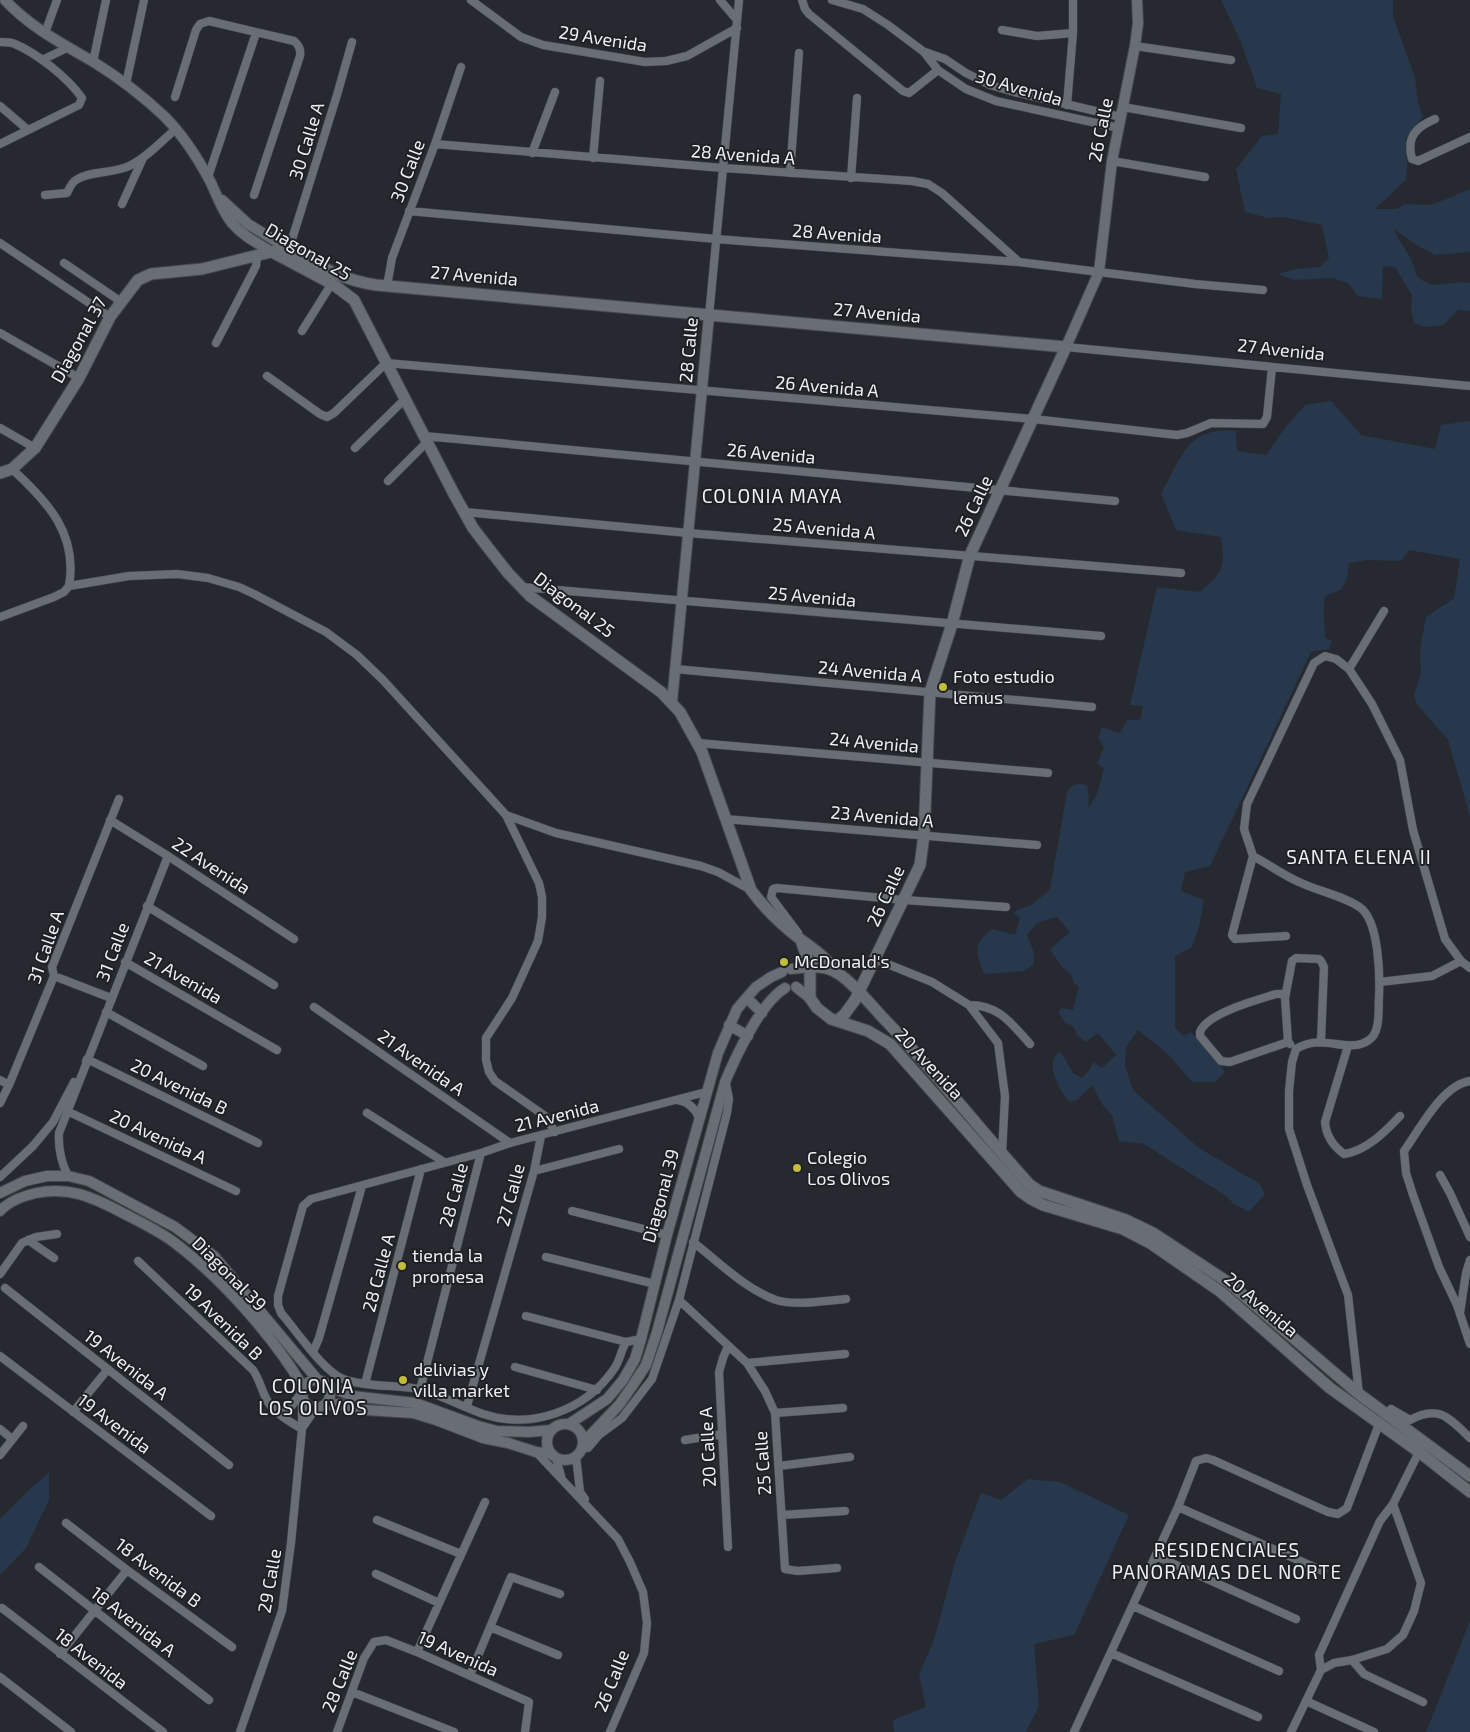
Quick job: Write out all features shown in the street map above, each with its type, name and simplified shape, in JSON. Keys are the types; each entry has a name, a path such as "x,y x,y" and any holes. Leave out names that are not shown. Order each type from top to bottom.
{"main road":[{"name":"Diagonal 37","path":"0,473 12,469 35,448 79,378 110,317 120,301 138,280 147,275 202,269 289,248"},
{"name":"27 Avenida","path":"289,248 315,264 356,281 387,286 1066,347"},
{"name":"Diagonal 25","path":"272,252 332,283 354,300 473,528 521,587 530,596 672,702 688,724 698,743 751,890 761,904 801,940 827,959 837,973"},
{"path":"348,295 356,281"},
{"name":"26 Calle","path":"837,1021 850,1008 859,992 920,865 924,835 930,692 952,624 970,556 1066,347"},
{"name":"Diagonal 25","path":"801,940 810,966"},
{"path":"810,966 810,998"},
{"name":"20 Avenida","path":"810,966 822,967 837,973 859,992 900,1035 1029,1184 1039,1191 1133,1223 1153,1233 1229,1283 1359,1394 1470,1476"},
{"name":"20 Avenida","path":"810,998 821,1012 837,1021 868,1031 890,1044 1030,1199 1043,1205 1123,1229 1150,1243 1221,1292 1330,1388 1420,1452 1470,1492"}],"street":[{"name":"Diagonal 25","path":"6,0 19,14 45,34 126,84 164,116 176,129 208,177 226,215 239,231 272,252"},
{"path":"45,34 57,0"},
{"path":"92,62 106,0"},
{"path":"126,84 144,0"},
{"name":"29 Avenida","path":"471,0 521,37 536,42 644,62 666,61 688,56 737,24"},
{"path":"720,0 737,24"},
{"name":"28 Calle","path":"672,702 739,0"},
{"path":"802,0 805,9 903,91 909,93 938,70"},
{"name":"30 Avenida","path":"832,0 863,9 924,52 945,59 966,73 990,85 1067,105 1241,128"},
{"path":"1067,105 1073,33 1073,0"},
{"name":"26 Calle","path":"1066,347 1099,272 1112,161 1135,46 1138,23 1137,0"},
{"path":"175,97 196,30 200,24 209,21 294,41 300,53 254,195"},
{"path":"1002,30 1037,36 1073,33"},
{"path":"208,177 256,32"},
{"path":"0,42 14,43 42,60 76,89 82,98 79,105 0,144"},
{"name":"30 Calle A","path":"289,248 338,95 352,42"},
{"path":"1135,46 1231,60"},
{"path":"42,60 67,48"},
{"name":"30 Avenida","path":"924,52 938,70 966,89 996,101 1119,128"},
{"path":"790,173 798,53"},
{"name":"30 Calle","path":"387,286 392,258 435,144 461,67"},
{"path":"593,158 600,81"},
{"path":"532,153 555,92"},
{"path":"851,178 857,98"},
{"path":"0,106 28,130"},
{"path":"1435,119 1421,125 1411,140 1410,152 1412,159 1418,161 1470,136"},
{"path":"45,195 67,193 74,180 90,174 123,168 143,157 176,129"},
{"name":"28 Avenida A","path":"435,144 593,158 912,181 928,184 942,193 1019,262"},
{"path":"122,204 143,157"},
{"path":"1112,161 1206,176"},
{"name":"Diagonal 25","path":"217,196 248,224 289,248"},
{"name":"28 Avenida","path":"409,211 716,239 1019,262 1195,284 1263,290"},
{"path":"0,243 110,317"},
{"path":"216,343 256,266 257,256"},
{"path":"64,263 120,301"},
{"path":"302,331 332,283"},
{"path":"0,333 79,378"},
{"name":"27 Avenida","path":"1066,347 1470,386"},
{"path":"267,376 327,417 334,413 386,363"},
{"name":"26 Avenida A","path":"386,363 1033,420 1177,435 1188,433 1211,423 1263,424 1266,417 1272,367"},
{"path":"355,448 405,399"},
{"path":"0,428 35,448"},
{"path":"388,481 425,439"},
{"name":"26 Avenida","path":"425,439 1115,501"},
{"path":"0,617 64,592 69,586 71,574 66,536 58,519 46,503 12,469"},
{"name":"25 Avenida A","path":"464,512 688,533 1181,573"},
{"path":"69,586 128,576 177,574 224,582 254,594 326,632 357,655 383,680 506,815 539,883 542,897 542,917 538,942 512,998 486,1038 486,1060 489,1072 495,1081 545,1116 555,1132"},
{"name":"25 Avenida","path":"521,587 1101,636"},
{"path":"1349,669 1384,611"},
{"path":"1286,936 1233,938 1232,935 1253,856 1244,828 1247,804 1314,663 1325,656 1336,659 1349,669 1372,704 1400,760 1413,830 1445,939 1470,968"},
{"name":"24 Avenida A","path":"675,669 1092,707"},
{"name":"24 Avenida","path":"698,743 1048,773"},
{"name":"31 Calle A","path":"0,1103 54,976 52,966 119,799"},
{"path":"506,815 556,833 701,866 718,872 751,890"},
{"name":"23 Avenida A","path":"725,819 1037,844"},
{"name":"22 Avenida","path":"110,820 294,939"},
{"name":"31 Calle","path":"68,1176 61,1159 58,1133 168,856"},
{"path":"1253,856 1299,882 1354,904 1363,910 1375,934 1380,982 1376,1031 1371,1039 1362,1044 1348,1046 1321,1041 1304,1043 1296,1049 1292,1062 1289,1090 1289,1129 1307,1185 1348,1295 1359,1394"},
{"path":"801,940 797,931 771,896 772,891 777,888 1006,907"},
{"path":"148,906 274,985"},
{"path":"1296,1049 1288,1042 1286,998 1292,961 1296,958 1321,961 1324,967 1321,1041"},
{"path":"875,959 932,982 969,1005 998,1043 1005,1096 1002,1154"},
{"path":"1380,982 1432,976 1462,961"},
{"name":"21 Avenida","path":"125,962 277,1050"},
{"name":"Diagonal 39","path":"569,1424 607,1399 623,1380 635,1359 642,1339 667,1235 706,1092 729,1025 737,1008 763,982 786,970 810,966"},
{"path":"54,976 111,998"},
{"name":"Diagonal 39","path":"580,1449 619,1405 646,1365 658,1332 725,1082 735,1058 762,1013 776,994 790,987 810,998"},
{"path":"1286,998 1283,994 1276,994 1226,1010 1205,1024 1200,1032 1200,1036 1225,1062 1230,1062 1288,1042"},
{"path":"746,998 762,1013"},
{"path":"969,1005 982,1005 1006,1017 1030,1044"},
{"name":"21 Avenida A","path":"314,1007 510,1143"},
{"path":"106,1012 202,1066"},
{"path":"729,1025 748,1036"},
{"path":"1348,1046 1325,1122 1326,1130 1336,1148 1344,1154 1355,1152 1381,1134 1400,1116"},
{"name":"31 Calle","path":"0,1176 33,1146 53,1122 87,1059"},
{"name":"20 Avenida B","path":"87,1059 258,1143"},
{"path":"0,1080 9,1085"},
{"path":"1470,1081 1461,1082 1444,1095 1404,1151 1406,1173 1413,1195 1439,1267 1457,1305 1470,1344"},
{"path":"302,1392 307,1405 311,1408 339,1404 366,1410 413,1413 483,1438 508,1443 566,1460 580,1449 588,1448 599,1435 622,1418 652,1379 679,1300 728,1106 729,1099 725,1082"},
{"name":"21 Avenida","path":"278,1296 302,1206 310,1199 481,1153 510,1143 706,1092"},
{"path":"678,1100 690,1104 699,1118"},
{"name":"20 Avenida A","path":"67,1111 236,1191"},
{"path":"367,1114 444,1162"},
{"name":"27 Calle","path":"467,1406 534,1171 541,1136"},
{"path":"534,1171 619,1149"},
{"name":"28 Calle","path":"420,1390 481,1153"},
{"name":"28 Calle A","path":"365,1384 421,1169"},
{"path":"1440,1175 1470,1237"},
{"name":"Diagonal 39","path":"0,1193 25,1181 47,1176 68,1176 89,1181 175,1227 214,1256 317,1379"},
{"path":"313,1352 320,1338 362,1186"},
{"name":"Diagonal 39","path":"0,1211 23,1196 49,1190 72,1191 108,1205 144,1224 174,1242 202,1266 249,1314 293,1370 302,1392"},
{"path":"572,1211 667,1235"},
{"path":"0,1274 22,1243 57,1234"},
{"path":"28,1240 54,1258"},
{"path":"693,1242 751,1287 777,1300 810,1303 846,1299"},
{"path":"546,1257 655,1284"},
{"path":"1460,1315 1466,1273 1470,1260"},
{"name":"19 Avenida B","path":"138,1261 253,1370 269,1403 276,1411 302,1429"},
{"name":"19 Avenida A","path":"5,1288 229,1465"},
{"name":"Diagonal 39","path":"278,1296 281,1313 326,1367 342,1379 365,1384 420,1390 482,1413 503,1418 530,1419 553,1415 575,1405 597,1390 616,1368 626,1342"},
{"name":"25 Calle","path":"679,1300 746,1363 765,1391 775,1413 785,1569 798,1571 837,1568"},
{"path":"526,1316 626,1342 642,1339"},
{"name":"20 Calle A","path":"728,1346 720,1372 728,1547"},
{"path":"746,1363 845,1354"},
{"name":"19 Avenida","path":"0,1356 210,1516"},
{"path":"515,1367 597,1390"},
{"path":"72,1412 108,1369"},
{"path":"276,1411 290,1408 309,1381 317,1379 352,1396 415,1403 497,1431 529,1432 551,1430"},
{"path":"302,1429 313,1412 322,1407 331,1396 328,1386"},
{"name":"29 Calle","path":"240,1732 282,1611 291,1543 302,1429 302,1392"},
{"path":"775,1413 843,1408"},
{"name":"20 Avenida","path":"1387,1414 1391,1408 1410,1420 1422,1413 1437,1412 1456,1424 1470,1438"},
{"path":"553,1456 546,1442 551,1430 556,1426 569,1424 579,1431 580,1449"},
{"path":"1074,1732 1156,1556 1196,1461 1206,1458 1328,1512 1338,1514 1347,1508 1379,1424"},
{"path":"0,1455 23,1426"},
{"path":"0,1429 12,1439"},
{"path":"684,1440 722,1434"},
{"name":"26 Calle","path":"580,1449 580,1492 591,1509"},
{"name":"26 Calle","path":"536,1452 618,1539 643,1592 647,1623 644,1653 610,1732"},
{"path":"1291,1732 1321,1670 1319,1655 1380,1521 1392,1504 1420,1452"},
{"name":"26 Calle","path":"553,1456 562,1478"},
{"path":"779,1466 850,1457"},
{"path":"417,1652 485,1502"},
{"path":"1321,1670 1334,1663 1352,1660 1387,1649 1403,1635 1414,1611 1421,1583 1392,1504"},
{"path":"1178,1507 1323,1571"},
{"path":"782,1515 845,1511"},
{"path":"377,1520 461,1554"},
{"name":"18 Avenida B","path":"66,1522 232,1648"},
{"path":"1156,1556 1296,1619"},
{"name":"18 Avenida A","path":"39,1567 209,1700"},
{"path":"60,1654 127,1570"},
{"path":"376,1574 439,1603"},
{"path":"470,1675 511,1577 560,1594"},
{"path":"1133,1606 1279,1671"},
{"name":"18 Avenida","path":"2,1608 163,1732"},
{"path":"490,1627 558,1655"},
{"name":"19 Avenida","path":"374,1642 386,1640 529,1702 525,1732"},
{"name":"28 Calle","path":"337,1732 364,1658 374,1642"},
{"path":"1111,1653 1258,1717"},
{"path":"1352,1660 1364,1674 1423,1702"},
{"path":"0,1678 71,1732"},
{"path":"352,1692 454,1732"},
{"path":"1306,1701 1374,1732"}],"shaded area":[{"path":"1221,0 1393,0 1393,16 1415,78 1418,103 1423,116 1415,130 1406,138 1406,180 1375,209 1397,209 1405,204 1432,205 1470,189 1470,252 1435,255 1393,229 1411,259 1418,278 1431,285 1470,283 1470,311 1458,310 1443,325 1425,327 1414,323 1411,309 1412,295 1395,267 1383,266 1382,299 1358,296 1348,283 1332,278 1295,280 1278,274 1296,269 1320,267 1329,258 1322,225 1283,217 1268,218 1245,212 1236,169 1262,136 1278,134 1281,94 1257,88 1241,42"},
{"path":"1331,401 1361,435 1435,449 1441,425 1470,421 1470,816 1448,740 1416,703 1414,695 1421,673 1420,649 1426,617 1454,598 1460,559 1409,550 1401,561 1367,560 1349,563 1347,578 1341,590 1325,596 1325,638 1332,641 1329,649 1311,652 1210,866 1185,872 1181,891 1204,900 1199,927 1191,948 1175,956 1175,1027 1183,1036 1191,1032 1208,1049 1225,1072 1215,1082 1192,1082 1169,1055 1138,1030 1126,1047 1125,1066 1133,1090 1199,1148 1260,1184 1265,1194 1249,1212 1144,1144 1119,1141 1112,1115 1102,1104 1092,1085 1077,1100 1070,1102 1064,1094 1057,1083 1053,1071 1054,1058 1060,1051 1074,1074 1082,1078 1093,1062 1102,1068 1116,1055 1098,1033 1086,1042 1078,1036 1073,1026 1065,1023 1058,1012 1062,1008 1073,1010 1079,987 1074,983 1071,974 1062,967 1050,949 1070,932 1057,917 1037,923 1027,935 1034,953 1033,965 1024,971 984,974 979,960 978,949 981,940 992,929 1015,935 1020,918 1014,913 1031,905 1050,890 1067,792 1072,786 1081,783 1087,786 1088,809 1097,794 1104,768 1097,764 1104,747 1098,738 1102,727 1120,733 1127,720 1140,720 1143,706 1130,705 1157,587 1200,592 1214,579 1221,568 1223,555 1221,537 1176,530 1161,494 1181,457 1196,439 1206,434 1220,431 1236,431 1237,451 1266,455 1287,425 1305,405"},
{"path":"49,1473 49,1500 26,1548 0,1575 0,1519"},
{"path":"1028,1479 1060,1482 1129,1515 1074,1635 1034,1644 1039,1706 1026,1732 894,1732 893,1720 926,1707 919,1674 934,1640 955,1562 981,1493 1001,1500"},
{"path":"1470,1621 1470,1732 1426,1732"}],"place":[{"name":"Foto estudio lemus","path":"943,687"},
{"name":"McDonald's","path":"784,962"},
{"name":"Colegio Los Olivos","path":"797,1168"},
{"name":"tienda la promesa","path":"402,1266"},
{"name":"delivias y villa market","path":"403,1380"}],"district":[{"name":"COLONIA MAYA","path":"772,496"},
{"name":"SANTA ELENA II","path":"1359,857"},
{"name":"COLONIA LOS OLIVOS","path":"313,1397"},
{"name":"RESIDENCIALES PANORAMAS DEL NORTE","path":"1227,1561"}]}
